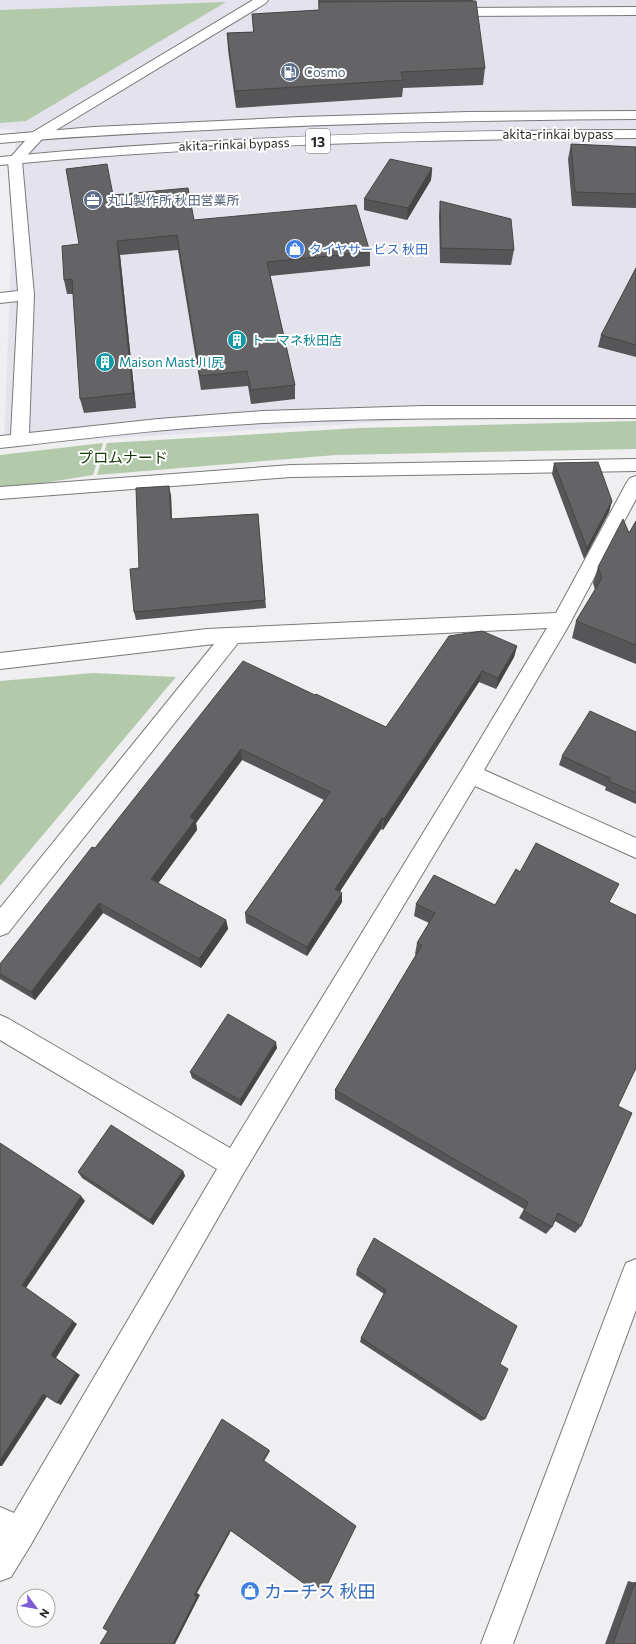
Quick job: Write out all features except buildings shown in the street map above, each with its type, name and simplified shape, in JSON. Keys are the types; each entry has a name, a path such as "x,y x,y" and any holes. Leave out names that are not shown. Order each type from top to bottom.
{"main road":[{"path":"20,440 26,295 7,160 38,135 242,13 263,6"},
{"path":"436,12 636,11"},
{"name":"akita-rinkai bypass","path":"0,139 38,135 265,122 432,116 636,115"},
{"name":"akita-rinkai bypass","path":"7,160 193,146 496,134 636,134"},
{"path":"0,298 26,295"},
{"path":"0,442 209,420 304,415 636,412"},
{"path":"0,493 291,470 636,465"},
{"path":"0,1566 9,1528 234,1165 471,774 562,620 636,482"},
{"path":"0,660 232,636 562,620"},
{"path":"0,926 232,636"},
{"path":"471,774 636,848"},
{"path":"0,1027 234,1165"},
{"path":"497,1644 636,1272"}],"shaded area":[{"path":"0,0 636,0 636,418 478,416 4,445 16,130 0,129"}],"green space":[{"path":"226,2 26,121 0,123 0,10"},
{"name":"プロムナード","path":"636,421 636,449 336,455 97,475 107,443 359,428"},
{"name":"プロムナード","path":"103,443 93,475 0,490 0,455"},
{"path":"93,673 176,677 0,886 0,681"}],"place":[{"name":"Cosmo","path":"290,72"},
{"name":"丸山製作所 秋田営業所","path":"93,200"},
{"name":"タイヤサービス 秋田","path":"295,249"},
{"name":"トーマネ秋田店","path":"237,340"},
{"name":"Maison Mast 川尻","path":"105,362"},
{"name":"カーチス 秋田","path":"250,1591"}]}
